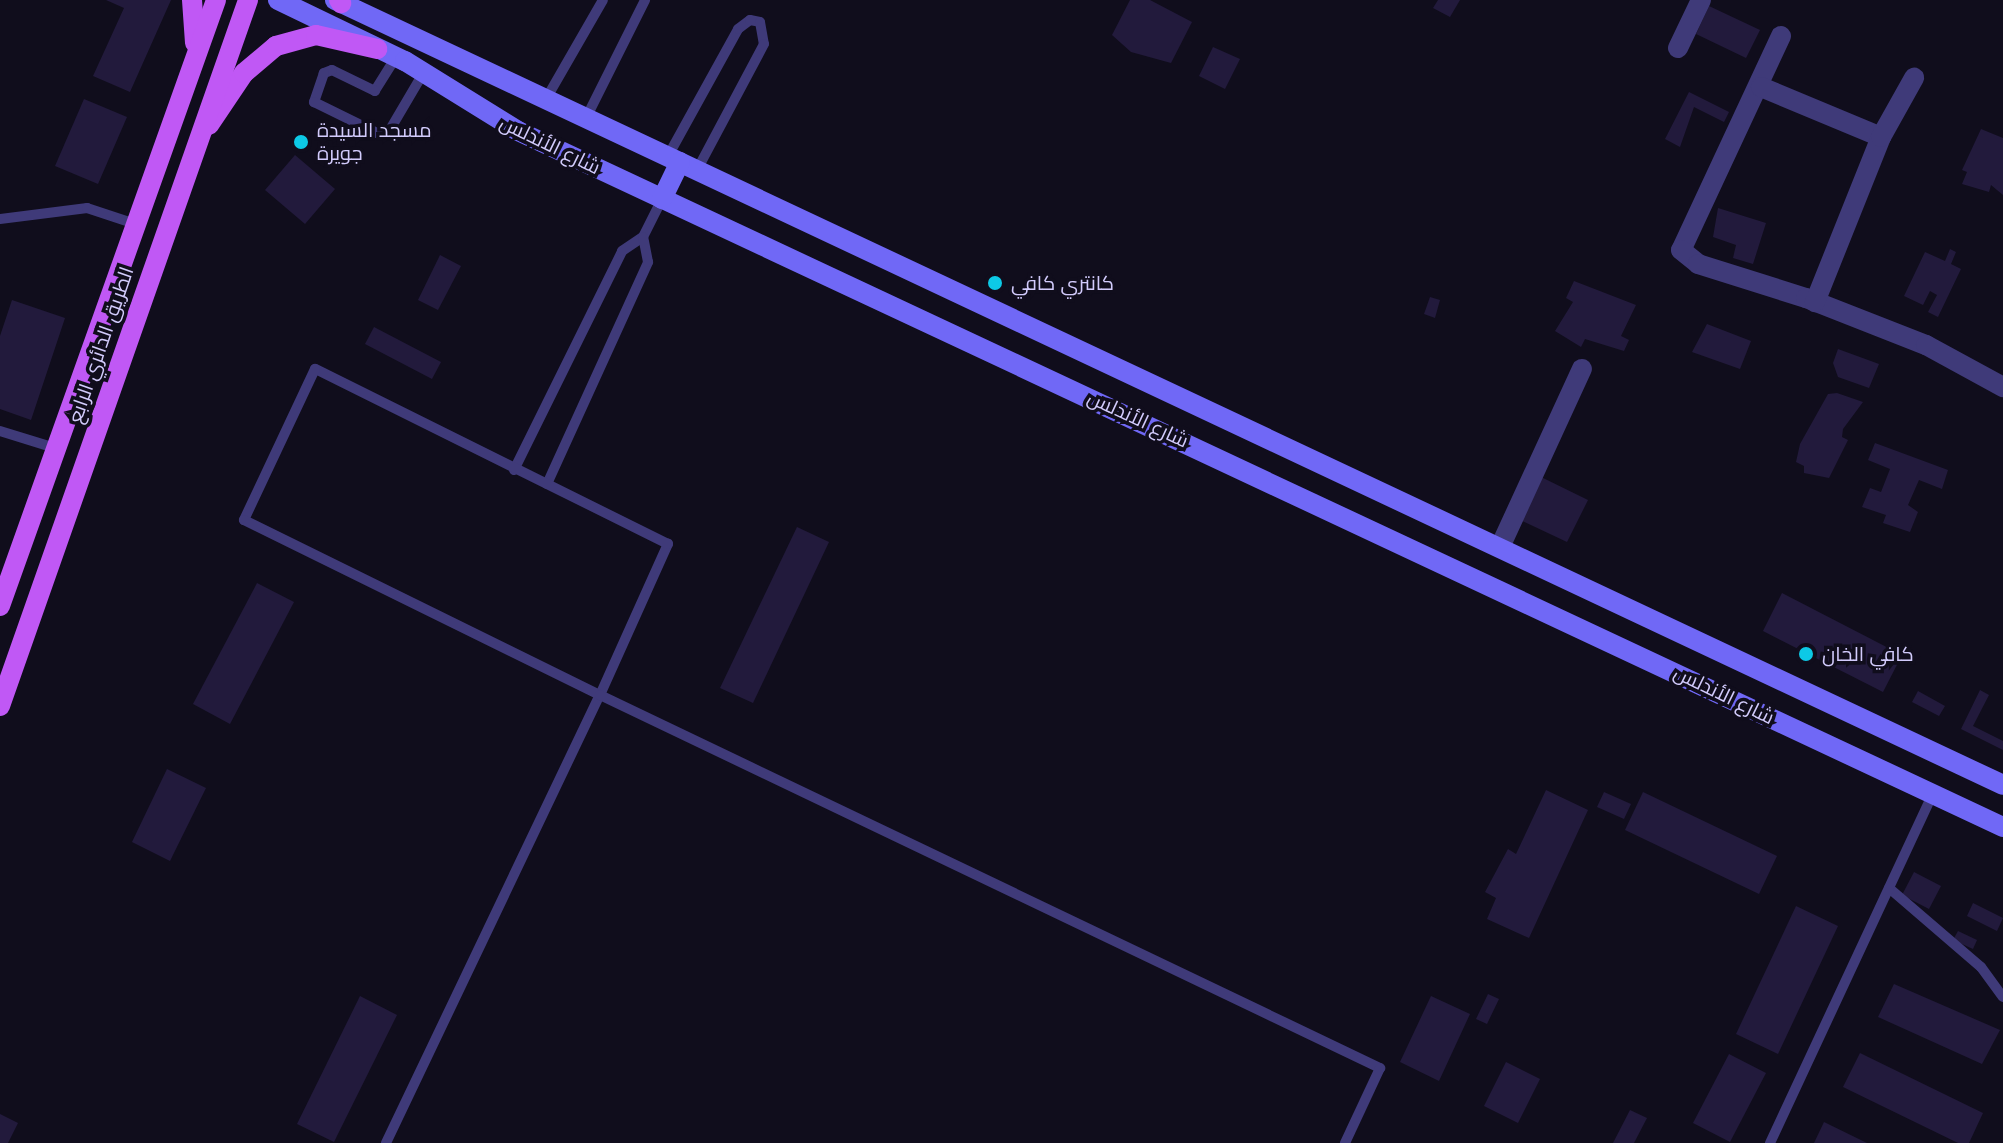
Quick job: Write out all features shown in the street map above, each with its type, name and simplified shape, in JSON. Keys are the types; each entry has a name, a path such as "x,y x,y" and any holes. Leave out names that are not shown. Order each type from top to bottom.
{"main road":[{"path":"192,0 194,61"},
{"name":"الطريق الدائري الرابع","path":"0,606 216,0"},
{"name":"الطريق الدائري الرابع","path":"0,706 190,156 248,0"},
{"name":"شارع الأندلس","path":"278,0 424,72 494,118 662,199 2003,827"},
{"name":"شارع الأندلس","path":"338,1 2003,785"},
{"path":"190,156 244,73 276,46 316,35 386,53"},
{"path":"662,199 682,163"}],"street":[{"path":"1678,48 1701,0"},
{"path":"1781,36 1761,87 1681,250 1698,264 1815,302 1926,345 2003,387"},
{"path":"1815,302 1881,137 1914,78"},
{"path":"1761,87 1881,137"},
{"path":"1500,547 1582,369"}],"lane":[{"path":"546,99 603,0"},
{"path":"586,118 645,0"},
{"path":"750,20 760,22 764,44 682,163 738,29 750,20"},
{"path":"386,53 375,91 332,70 324,73 314,102 379,134 388,133 424,72"},
{"path":"514,470 622,251 643,237 662,199"},
{"path":"0,219 87,208 135,224"},
{"path":"547,484 648,262 643,237"},
{"path":"386,1143 600,695 668,544 315,369 244,520 600,695 1380,1068 1345,1143"},
{"path":"0,431 55,448"},
{"path":"1770,1143 1932,795"},
{"path":"1889,888 1981,967 2003,997"}],"building":[{"path":"106,0 171,0 130,92 93,76 124,8"},
{"path":"1130,0 1150,0 1192,22 1171,63 1131,52 1112,35"},
{"path":"1438,0 1460,0 1450,17 1433,8"},
{"path":"1709,6 1760,30 1746,58 1696,34"},
{"path":"1213,47 1240,59 1225,89 1199,76"},
{"path":"1689,92 1729,112 1724,122 1694,107 1680,147 1665,139"},
{"path":"84,99 127,117 98,184 55,166"},
{"path":"1981,129 2003,138 2003,195 1991,185 1989,192 1962,184 1967,172 1962,170"},
{"path":"295,155 335,189 305,224 265,190"},
{"path":"1718,208 1766,223 1753,264 1733,258 1736,245 1713,237"},
{"path":"1950,249 1956,252 1951,264 1961,269 1938,317 1928,312 1937,295 1930,291 1923,305 1904,296 1925,252 1945,261"},
{"path":"440,255 461,266 438,310 418,300"},
{"path":"1574,281 1636,305 1621,336 1629,340 1624,351 1585,339 1581,347 1555,331 1573,302 1566,298"},
{"path":"1430,297 1440,300 1435,318 1424,314"},
{"path":"12,300 65,318 31,420 0,409 0,336"},
{"path":"1707,324 1751,341 1740,369 1692,352"},
{"path":"374,327 441,362 432,379 365,344"},
{"path":"1838,349 1879,364 1869,388 1838,377 1833,363"},
{"path":"1837,393 1863,402 1843,429 1842,437 1848,440 1829,478 1804,473 1804,466 1796,462 1800,444 1828,394"},
{"path":"1875,443 1948,470 1942,489 1919,480 1908,505 1918,512 1910,532 1883,523 1886,515 1862,507 1870,488 1881,492 1890,469 1868,460"},
{"path":"1539,476 1588,500 1567,542 1518,519"},
{"path":"797,527 829,542 753,703 720,688"},
{"path":"257,583 294,602 230,724 193,704"},
{"path":"1782,593 1902,655 1883,692 1763,631"},
{"path":"1980,690 1989,695 1973,726 2003,741 2003,750 1961,729"},
{"path":"1918,691 1945,706 1939,716 1912,702"},
{"path":"167,769 206,788 170,861 132,842"},
{"path":"1546,790 1588,810 1529,938 1487,919 1496,898 1485,892 1508,849 1516,854"},
{"path":"1604,792 1631,804 1624,819 1597,807"},
{"path":"1643,792 1777,856 1759,894 1625,830"},
{"path":"1914,872 1941,886 1929,909 1902,895"},
{"path":"1973,903 2003,918 1997,931 1967,916"},
{"path":"1796,906 1838,926 1778,1054 1736,1034"},
{"path":"1958,931 1977,940 1973,949 1953,940"},
{"path":"1894,984 2000,1030 1982,1064 1878,1017"},
{"path":"1488,994 1499,999 1487,1024 1476,1019"},
{"path":"360,996 397,1015 334,1142 297,1124"},
{"path":"1431,996 1470,1014 1439,1081 1400,1062"},
{"path":"1860,1053 1983,1113 1969,1143 1958,1143 1843,1087"},
{"path":"1729,1054 1766,1073 1730,1142 1693,1123"},
{"path":"1506,1062 1540,1079 1518,1123 1484,1106"},
{"path":"1630,1110 1647,1118 1634,1143 1613,1143"},
{"path":"0,1114 18,1123 8,1143 0,1143"},
{"path":"1824,1122 1867,1143 1814,1143"}],"place":[{"name":"مسجد السيدة جويرة","path":"301,142"},
{"name":"كانتري كافي","path":"995,283"},
{"name":"كافي الخان","path":"1806,654"}]}
